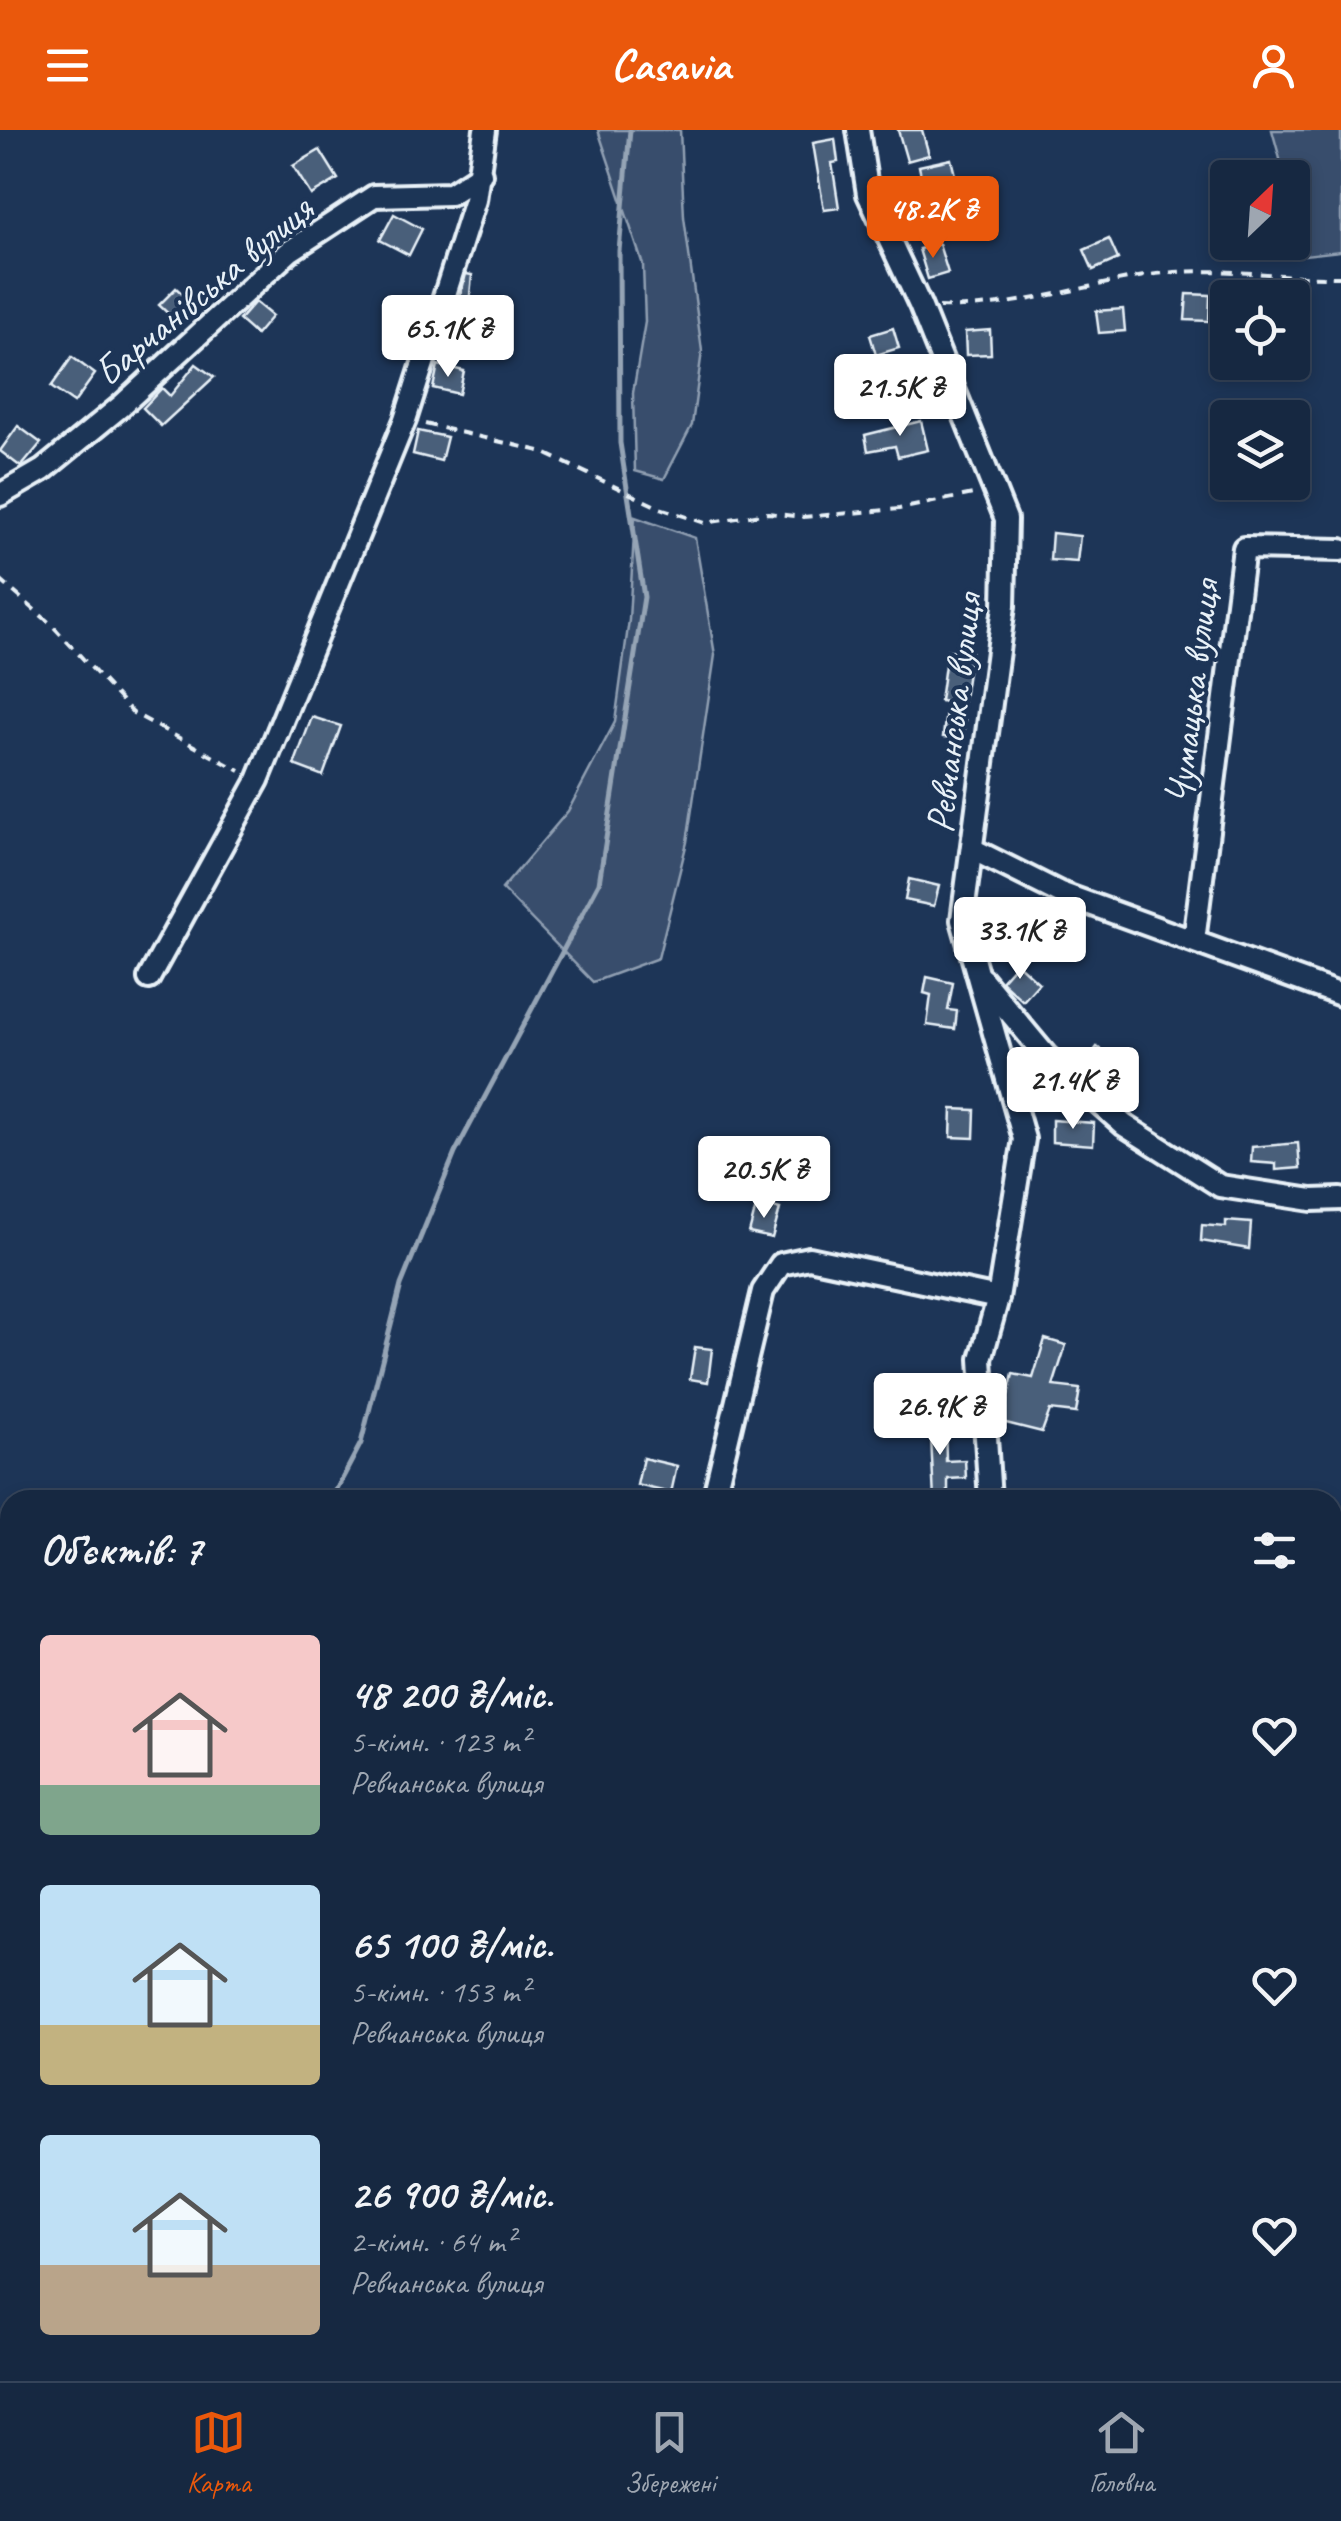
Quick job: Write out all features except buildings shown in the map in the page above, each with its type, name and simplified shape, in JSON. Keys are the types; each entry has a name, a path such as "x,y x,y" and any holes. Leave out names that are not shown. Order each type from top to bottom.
{"street":[{"path":"149,978 258,780 405,420 481,174 485,130"},
{"name":"Ревчанська вулиця","path":"858,130 868,194 920,305 1006,519 1004,606 962,920 1024,1139 998,1298 980,1359 989,1490"},
{"name":"Барчанівська вулиця","path":"0,495 43,470 120,406 290,251 374,196 450,194 481,174"},
{"name":"Чумацька вулиця","path":"1194,941 1244,548 1341,550"},
{"path":"972,849 1060,893 1341,994"},
{"path":"978,974 1046,1056 1111,1113 1220,1186 1312,1200 1341,1199"},
{"path":"715,1490 736,1389 764,1290 781,1264 809,1258 998,1298"}],"path":[{"path":"920,305 944,308 1038,298 1194,270 1341,276"},
{"path":"405,420 540,450 705,523 768,513 803,517 899,509 958,500 992,488"},
{"path":"0,580 50,624 134,713 258,780"}],"shaded area":[{"path":"598,130 680,130 684,217 702,351 692,425 664,479 635,471 633,393 645,322 643,265"},
{"path":"1272,130 1341,130 1341,251 1310,254 1310,160 1280,160"},
{"path":"635,517 695,538 715,655 687,842 658,958 593,982 502,889 568,811 615,722 629,620"}],"waterway":[{"path":"336,1490 361,1443 401,1285 455,1153 599,883 644,597 620,443 619,251 630,130"}]}
